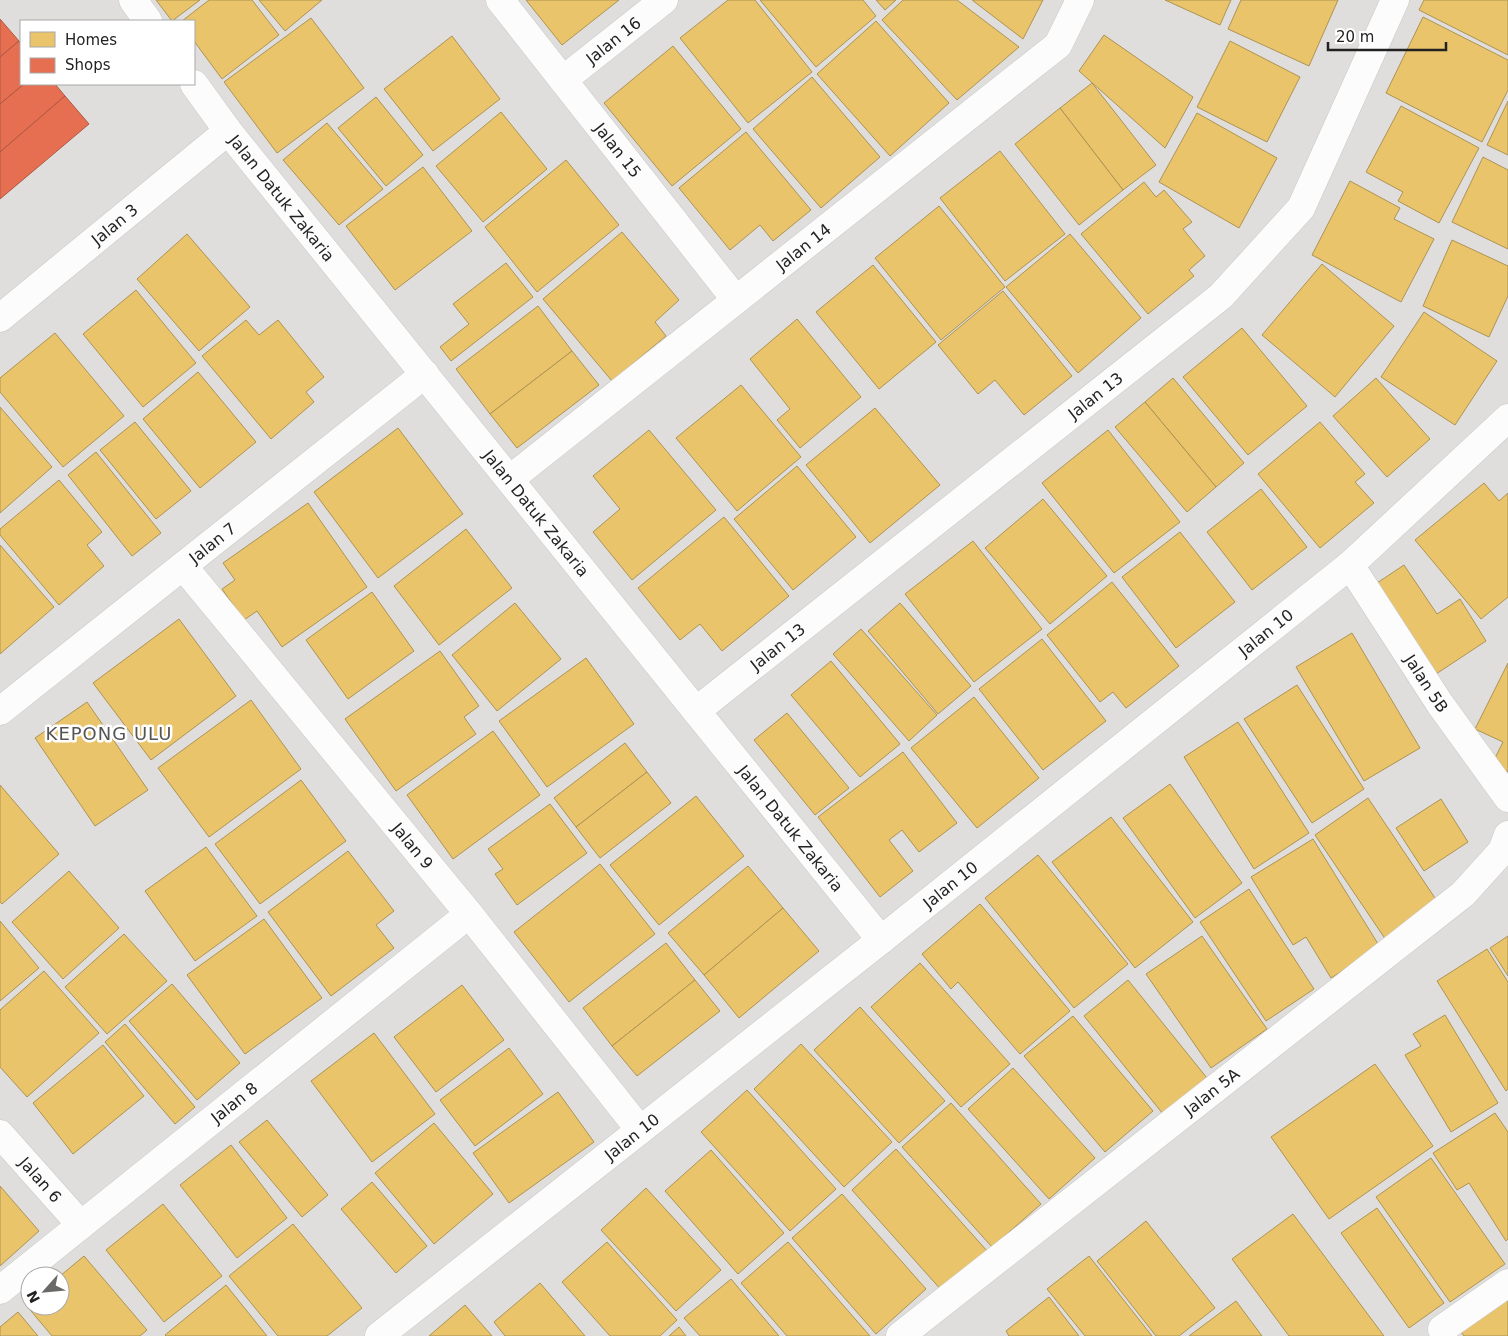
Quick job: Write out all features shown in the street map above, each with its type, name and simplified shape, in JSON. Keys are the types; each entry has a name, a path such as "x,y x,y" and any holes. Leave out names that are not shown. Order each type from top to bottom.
{"street":[{"path":"133,0 147,20"},
{"name":"Jalan 15","path":"500,0 736,300"},
{"name":"Jalan 16","path":"563,80 664,0"},
{"name":"Jalan 14","path":"510,479 1058,45 1080,0"},
{"name":"Jalan 13","path":"696,711 1221,296 1301,208 1395,0"},
{"name":"Jalan Datuk Zakaria","path":"195,85 228,131 881,940"},
{"name":"Jalan 3","path":"0,318 228,131"},
{"name":"Jalan 7","path":"0,711 425,374"},
{"name":"Jalan 10","path":"378,1336 881,940 1350,566 1508,418"},
{"name":"Jalan 9","path":"183,566 469,914 640,1130"},
{"name":"Jalan 5B","path":"1350,566 1440,704 1508,798"},
{"name":"Jalan 5A","path":"900,1336 1463,894 1502,851 1508,834"},
{"name":"Jalan 8","path":"0,1290 469,914"},
{"name":"Jalan 6","path":"0,1134 81,1225"},
{"path":"1442,1329 1508,1283"}],"shaded area":[{"path":"0,0 1508,0 1508,1336 0,1336"}],"building: Homes":[{"path":"156,0 200,0 173,20 171,20"},
{"path":"209,0 252,0 279,35 222,79 195,42 195,20 183,20"},
{"path":"259,0 322,0 285,31"},
{"path":"526,0 619,0 562,45"},
{"path":"728,0 755,0 812,72 748,123 680,38"},
{"path":"760,0 863,0 876,16 816,67"},
{"path":"876,0 896,0 885,10"},
{"path":"903,0 957,0 1019,47 957,100 882,20"},
{"path":"972,0 1043,0 1023,39"},
{"path":"1165,0 1231,0 1220,25"},
{"path":"1241,0 1338,0 1309,66 1228,29"},
{"path":"1424,0 1508,0 1508,55 1419,10"},
{"path":"1423,17 1508,60 1508,90 1482,142 1386,93"},
{"path":"311,18 364,88 277,153 224,82"},
{"path":"876,21 949,103 890,156 817,74"},
{"path":"1104,35 1193,97 1165,148 1079,71"},
{"path":"452,36 500,99 433,151 384,89"},
{"path":"1230,41 1300,77 1267,142 1197,107"},
{"path":"673,46 741,129 672,186 604,103"},
{"path":"812,77 880,157 821,208 753,129"},
{"path":"1092,83 1156,165 1123,190 1060,108"},
{"path":"376,97 423,155 386,186 338,128"},
{"path":"1508,101 1508,155 1487,145"},
{"path":"1401,106 1479,148 1439,223 1398,201 1403,192 1366,172"},
{"path":"1060,108 1123,190 1079,225 1015,144"},
{"path":"501,112 547,169 483,222 436,166"},
{"path":"1197,113 1277,158 1239,228 1159,182"},
{"path":"327,123 383,189 339,225 283,160"},
{"path":"746,132 811,210 773,241 760,225 730,250 679,188"},
{"path":"1000,151 1065,234 1005,281 940,198"},
{"path":"1483,157 1508,170 1508,249 1452,222"},
{"path":"566,160 619,225 537,292 485,227"},
{"path":"423,167 472,231 395,290 346,226"},
{"path":"1350,181 1400,208 1394,219 1434,239 1401,302 1312,255"},
{"path":"1144,182 1156,197 1164,190 1192,222 1183,229 1205,256 1189,270 1194,276 1148,314 1081,234"},
{"path":"939,206 1005,287 941,340 875,258"},
{"path":"622,232 679,300 655,322 666,336 612,381 543,299"},
{"path":"187,234 250,307 199,351 137,279"},
{"path":"1070,234 1141,318 1078,373 1006,287"},
{"path":"1452,240 1508,266 1508,296 1489,337 1423,306"},
{"path":"506,263 533,297 451,361 440,347 469,324 453,304"},
{"path":"1322,264 1394,326 1335,397 1262,335"},
{"path":"873,265 936,342 879,389 816,312"},
{"path":"136,290 196,363 143,407 83,334"},
{"path":"1003,291 1072,376 1024,415 995,380 978,394 938,345"},
{"path":"538,306 572,351 490,414 456,369"},
{"path":"1424,312 1497,361 1455,425 1381,377"},
{"path":"797,319 861,397 800,448 777,420 790,409 750,359"},
{"path":"246,320 259,335 278,320 324,377 306,392 314,402 271,439 202,356"},
{"path":"1242,328 1307,406 1248,455 1183,377"},
{"path":"55,333 124,416 63,467 0,392 0,378"},
{"path":"572,351 599,385 517,448 490,414"},
{"path":"198,372 256,442 200,488 143,419"},
{"path":"1173,378 1244,463 1216,487 1145,402"},
{"path":"1376,378 1430,439 1387,477 1333,416"},
{"path":"741,385 801,457 737,511 676,438"},
{"path":"1145,402 1216,487 1187,512 1115,427"},
{"path":"0,407 52,467 0,513"},
{"path":"875,408 940,485 870,543 806,465"},
{"path":"135,422 191,491 156,519 100,450"},
{"path":"1320,422 1365,474 1355,482 1374,503 1320,548 1258,474"},
{"path":"398,428 463,514 378,578 314,492"},
{"path":"649,430 716,510 632,580 593,532 620,509 593,476"},
{"path":"1108,430 1180,522 1114,573 1042,483"},
{"path":"96,452 161,533 132,556 68,475"},
{"path":"797,466 856,537 793,590 734,519"},
{"path":"59,480 102,532 87,545 104,566 59,605 0,535 0,529"},
{"path":"1484,483 1499,501 1508,493 1508,597 1481,619 1415,540"},
{"path":"1261,489 1307,547 1252,590 1207,532"},
{"path":"1043,499 1107,576 1050,624 985,548"},
{"path":"308,503 367,587 282,647 257,611 244,620 222,589 235,580 223,563"},
{"path":"724,517 789,596 722,651 700,624 680,640 638,588"},
{"path":"466,529 512,588 439,645 394,586"},
{"path":"1180,532 1235,602 1176,648 1122,577"},
{"path":"973,541 1042,629 974,682 905,594"},
{"path":"0,545 54,607 0,654"},
{"path":"1404,565 1437,614 1460,599 1486,641 1436,674 1377,583"},
{"path":"1112,582 1179,666 1126,708 1113,692 1100,702 1047,635"},
{"path":"372,592 414,651 348,699 306,640"},
{"path":"515,603 561,659 497,711 452,655"},
{"path":"900,603 971,686 938,714 868,631"},
{"path":"179,619 236,696 151,760 93,683"},
{"path":"861,629 937,715 909,741 833,654"},
{"path":"1352,633 1420,748 1364,781 1296,667"},
{"path":"1042,639 1106,721 1043,770 979,689"},
{"path":"440,651 479,706 464,717 476,734 396,791 345,719"},
{"path":"586,658 634,724 547,787 499,721"},
{"path":"831,661 900,744 860,777 791,695"},
{"path":"1508,663 1508,772 1492,764 1503,742 1475,729"},
{"path":"1297,685 1364,789 1312,823 1244,719"},
{"path":"974,697 1039,778 977,828 911,748"},
{"path":"251,700 301,769 209,837 158,768"},
{"path":"87,702 148,790 95,826 35,738"},
{"path":"787,713 849,788 815,815 754,740"},
{"path":"1238,722 1309,833 1254,869 1184,757"},
{"path":"493,731 540,795 453,859 407,795"},
{"path":"625,743 647,772 576,827 554,798"},
{"path":"903,752 957,823 919,852 902,830 889,840 913,871 880,897 818,817"},
{"path":"647,772 671,803 600,858 576,827"},
{"path":"301,780 346,841 260,904 215,844"},
{"path":"1170,784 1242,883 1195,918 1123,818"},
{"path":"0,785 59,854 2,904 0,902"},
{"path":"696,796 744,856 659,925 610,865"},
{"path":"1368,798 1441,907 1388,943 1315,835"},
{"path":"1441,799 1468,842 1424,871 1396,828"},
{"path":"550,804 587,853 517,905 495,874 503,869 488,849"},
{"path":"1111,817 1193,922 1135,968 1052,862"},
{"path":"1313,839 1380,947 1331,978 1306,937 1293,945 1251,877"},
{"path":"206,847 257,916 195,961 145,891"},
{"path":"348,851 394,911 376,925 394,948 331,996 268,912"},
{"path":"1038,855 1128,964 1074,1008 985,898"},
{"path":"600,864 655,934 569,1002 514,932"},
{"path":"748,866 783,908 704,975 668,933"},
{"path":"69,871 119,928 63,979 12,922"},
{"path":"1249,889 1314,989 1266,1021 1200,922"},
{"path":"980,904 1070,1011 1020,1054 958,982 951,989 922,954"},
{"path":"783,908 819,951 739,1018 704,975"},
{"path":"264,919 322,998 245,1054 187,975"},
{"path":"0,921 39,968 0,1001"},
{"path":"124,934 167,981 107,1034 65,987"},
{"path":"1202,936 1267,1029 1211,1068 1146,974"},
{"path":"1508,936 1508,976 1490,948"},
{"path":"666,943 695,980 612,1046 583,1008"},
{"path":"1487,949 1508,982 1508,1089 1506,1091 1437,981"},
{"path":"920,963 1010,1064 961,1107 871,1007"},
{"path":"44,971 99,1033 27,1097 0,1067 0,1010"},
{"path":"695,980 720,1011 637,1076 612,1046"},
{"path":"1128,980 1207,1078 1163,1114 1084,1016"},
{"path":"172,984 240,1063 197,1100 129,1021"},
{"path":"462,985 504,1040 436,1092 394,1037"},
{"path":"860,1007 945,1101 899,1143 814,1050"},
{"path":"1445,1015 1498,1103 1451,1132 1405,1055 1421,1046 1413,1034"},
{"path":"1073,1016 1153,1111 1105,1152 1024,1056"},
{"path":"125,1024 195,1107 175,1124 105,1042"},
{"path":"374,1033 435,1114 372,1162 311,1081"},
{"path":"801,1044 892,1142 844,1187 754,1089"},
{"path":"103,1045 144,1096 73,1154 33,1103"},
{"path":"509,1048 543,1094 475,1146 440,1100"},
{"path":"1375,1064 1433,1146 1329,1219 1271,1137"},
{"path":"1013,1068 1095,1158 1049,1199 968,1109"},
{"path":"747,1090 836,1189 790,1231 701,1132"},
{"path":"558,1092 594,1142 509,1203 473,1153"},
{"path":"951,1103 1041,1204 992,1247 902,1147"},
{"path":"1495,1113 1508,1132 1508,1239 1506,1241 1469,1183 1457,1190 1433,1153"},
{"path":"267,1120 328,1195 302,1217 239,1142"},
{"path":"434,1123 493,1194 434,1244 375,1173"},
{"path":"231,1145 287,1218 237,1258 180,1185"},
{"path":"896,1149 988,1252 943,1292 852,1190"},
{"path":"711,1150 784,1233 738,1274 665,1191"},
{"path":"1431,1158 1505,1264 1450,1302 1376,1197"},
{"path":"372,1182 427,1246 396,1273 341,1209"},
{"path":"0,1186 39,1231 0,1266"},
{"path":"646,1188 721,1270 676,1311 601,1230"},
{"path":"842,1194 926,1289 876,1334 792,1238"},
{"path":"163,1204 222,1276 164,1322 106,1250"},
{"path":"1377,1208 1444,1303 1409,1328 1341,1233"},
{"path":"1293,1214 1384,1336 1289,1336 1232,1259"},
{"path":"1146,1221 1215,1308 1179,1336 1156,1336 1097,1261"},
{"path":"293,1224 362,1308 327,1336 278,1336 229,1276"},
{"path":"607,1242 677,1320 660,1336 610,1336 562,1282"},
{"path":"788,1242 870,1336 787,1336 741,1283"},
{"path":"84,1256 147,1330 140,1336 52,1336 35,1316 70,1316 70,1268"},
{"path":"1089,1256 1152,1336 1085,1336 1047,1289"},
{"path":"731,1279 779,1336 700,1336 684,1318"},
{"path":"540,1283 585,1336 505,1336 494,1322"},
{"path":"226,1285 267,1336 165,1335"},
{"path":"1049,1297 1079,1336 1009,1336 1006,1331"},
{"path":"1508,1298 1508,1336 1464,1336 1459,1329"},
{"path":"1236,1301 1262,1336 1189,1336"},
{"path":"465,1305 492,1336 429,1336"},
{"path":"18,1312 38,1336 0,1336 0,1327"},
{"path":"679,1327 686,1336 669,1336"}],"building: Shops":[{"path":"0,19 19,41 0,57"},
{"path":"19,41 20,85 23,85 0,104 0,57"},
{"path":"23,85 56,85 65,96 0,152 0,104"},
{"path":"65,96 89,124 0,199 0,152"}],"district":[{"name":"KEPONG ULU","path":"109,734"}]}
